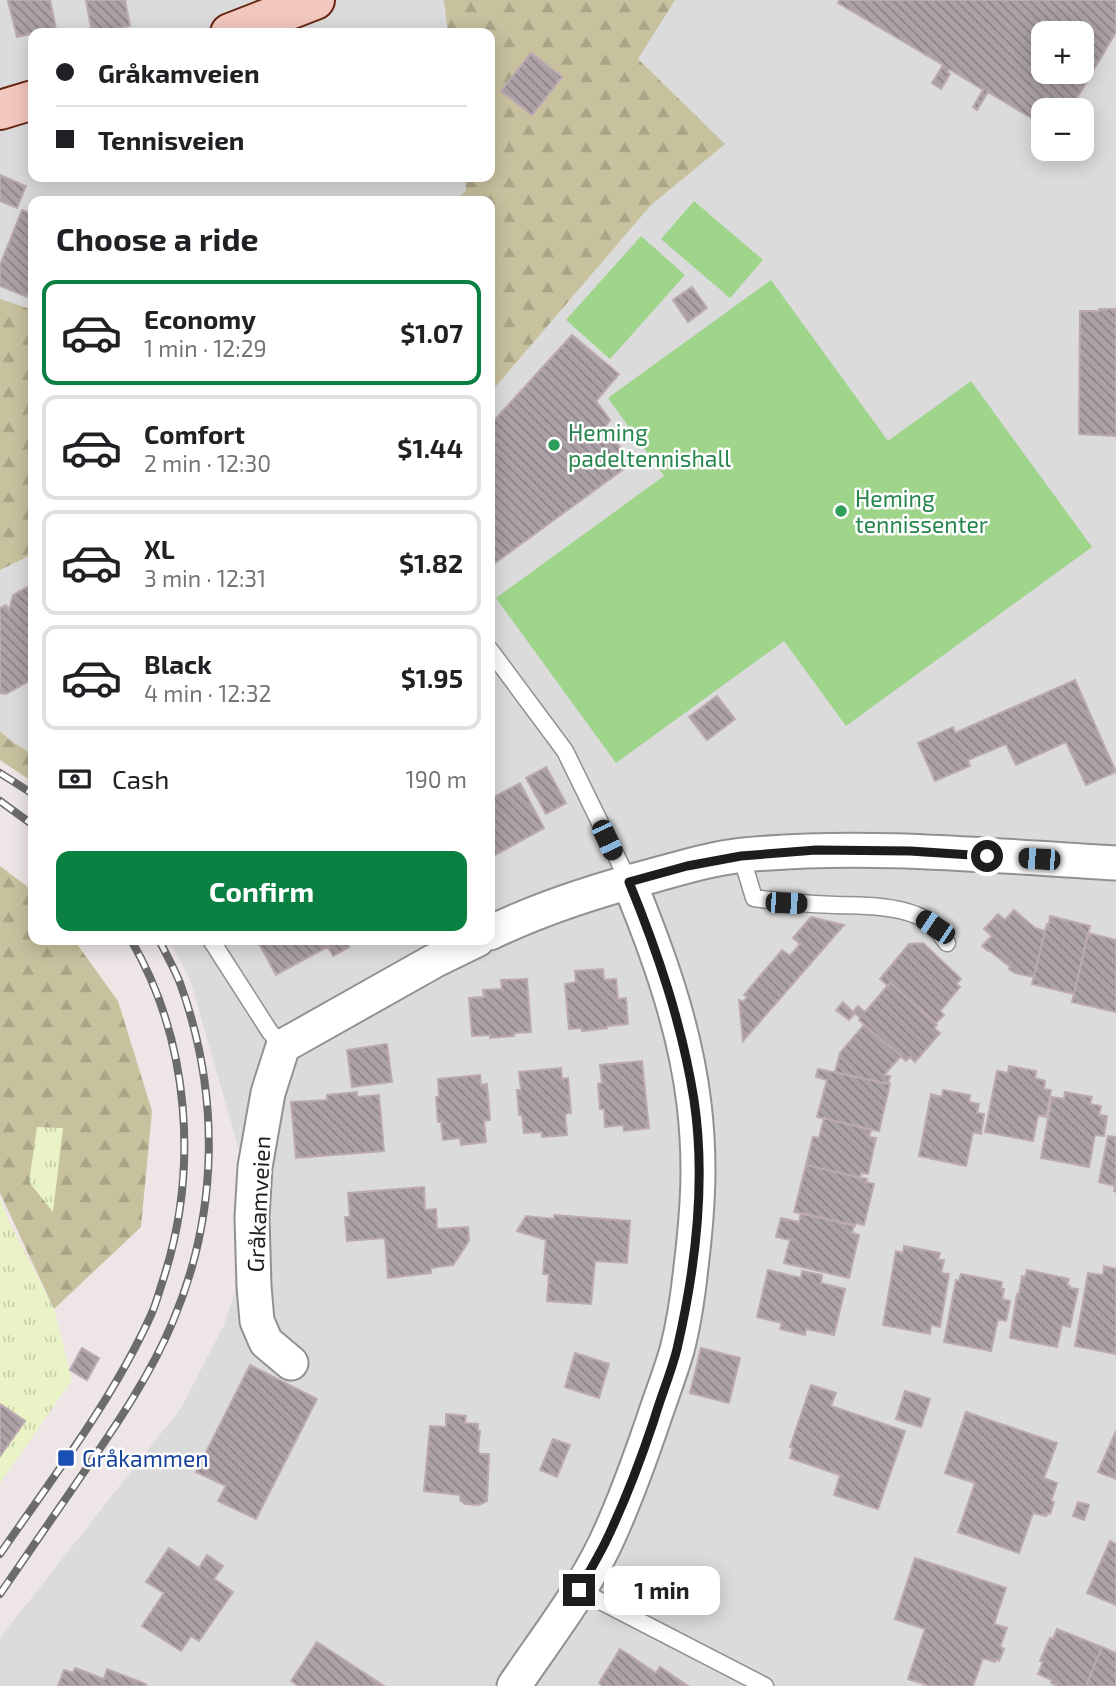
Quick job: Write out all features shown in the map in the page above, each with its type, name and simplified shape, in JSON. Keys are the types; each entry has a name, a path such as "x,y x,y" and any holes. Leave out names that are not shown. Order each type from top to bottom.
{"street":[{"path":"243,28 315,0"},
{"path":"0,110 28,102"},
{"path":"495,931 549,906 590,892 687,866 741,856 816,850 910,851 1116,863"},
{"path":"514,1686 579,1590 604,1545 628,1492 677,1351 687,1296 698,1215 699,1164 694,1103 669,990 629,882"},
{"path":"283,1046 467,945"},
{"name":"Gråkamveien","path":"283,1046 268,1093 255,1167 254,1286 257,1321 265,1342 291,1363"}],"lane":[{"path":"495,657 565,751 629,882"},
{"path":"741,856 754,898 786,903 869,906 899,910 918,915 935,927 947,943"},
{"path":"214,945 270,1032 283,1046"},
{"path":"579,1590 765,1686"}],"shaded area":[{"path":"0,0 1116,0 1116,1686 0,1686 0,1638 181,1408 224,1325 236,1289 241,1260 242,1160 190,979 172,945 495,945 495,196 28,196 28,779 0,760"}],"green space":[{"path":"444,0 675,0 638,59 725,144 650,206 495,387 495,196 461,196 466,190 465,182 495,182 495,28 447,28"},
{"path":"694,201 763,260 730,298 661,239"},
{"path":"641,236 685,275 610,359 566,320"},
{"name":"Heming tennissenter","path":"771,280 888,441 971,381 1092,547 846,726 784,641 616,763 496,598 664,476 608,398"},
{"path":"0,299 28,308 28,556 0,570"},
{"path":"0,731 28,752 28,779 0,760"},
{"path":"0,866 28,887 28,945 78,945 118,1001 152,1111 141,1227 54,1309 0,1193"},
{"path":"37,1127 63,1128 53,1212 29,1182"},
{"path":"0,1197 8,1220 54,1309 72,1380 0,1483"}],"building":[{"path":"50,0 56,28 28,28 28,35 17,37 8,1"},
{"path":"86,0 125,0 130,26 91,28"},
{"path":"840,0 1116,0 1116,32 1094,69 1094,21 1031,21 1031,84 1085,84 1077,98 1031,98 1031,118 988,92 977,110 973,107 983,90 949,69 947,72 950,74 941,89 932,83 943,65 838,3"},
{"path":"531,53 562,77 532,115 501,91"},
{"path":"0,175 26,186 17,208 0,201"},
{"path":"22,210 28,212 27,297 0,286 0,265"},
{"path":"692,287 707,308 688,322 673,300"},
{"path":"1116,309 1116,436 1079,434 1080,311"},
{"name":"Heming padeltennishall","path":"572,335 619,374 596,401 610,420 605,427 632,463 495,563 495,420"},
{"path":"28,587 28,682 6,694 0,693 0,608 6,605 9,610 13,595"},
{"path":"1075,680 1116,772 1086,785 1066,742 1016,765 1006,744 968,760 970,766 935,781 918,743 953,727 955,733"},
{"path":"717,696 735,719 707,740 689,717"},
{"path":"546,767 566,803 546,814 526,778"},
{"path":"520,783 544,828 495,855 495,796"},
{"path":"1014,910 1035,928 1045,931 1034,977 1015,973 982,946 992,936 984,929 998,914 1005,920"},
{"path":"1050,916 1090,926 1074,994 1032,984"},
{"path":"811,917 844,925 743,1041 739,1000 743,1002 747,997 744,995 782,950 790,956 800,944 793,938"},
{"path":"1088,933 1116,940 1116,1012 1072,1002"},
{"path":"923,943 961,979 956,984 960,987 940,1011 944,1015 936,1023 890,983 888,986 880,979 909,944"},
{"path":"260,945 326,945 327,947 276,975"},
{"path":"327,945 348,945 349,947 333,956"},
{"path":"603,969 604,980 616,979 618,999 626,998 628,1024 582,1031 582,1028 569,1029 565,984 576,982 575,971"},
{"path":"527,979 531,1032 490,1038 490,1035 472,1036 469,998 484,997 483,990 502,989 501,980"},
{"path":"890,983 937,1025 934,1028 940,1033 915,1062 910,1057 906,1061 859,1020 855,1013 849,1020 836,1010 843,1002 853,1012 858,1006 865,1012"},
{"path":"864,1025 901,1056 884,1075 890,1076 888,1084 835,1072 840,1053"},
{"path":"387,1044 392,1082 352,1087 347,1050"},
{"path":"642,1061 649,1128 624,1131 623,1125 605,1127 604,1109 600,1109 600,1065"},
{"path":"1009,1066 1036,1071 1035,1078 1045,1081 1044,1089 1051,1090 1046,1117 1038,1115 1033,1141 985,1132 997,1071 1008,1073"},
{"path":"561,1068 562,1079 568,1078 571,1113 565,1114 567,1135 542,1137 542,1132 524,1133 522,1115 519,1115 519,1072"},
{"path":"818,1069 890,1084 879,1131 817,1117 827,1080 816,1077"},
{"path":"480,1075 481,1085 487,1084 490,1120 484,1121 486,1142 461,1145 460,1138 443,1140 441,1122 438,1122 438,1079"},
{"path":"943,1090 970,1095 969,1102 979,1104 977,1113 984,1114 981,1134 973,1132 966,1166 919,1156 931,1094 942,1097"},
{"path":"357,1092 357,1097 379,1095 384,1151 296,1158 291,1102 327,1100 327,1095"},
{"path":"1065,1092 1092,1097 1090,1104 1101,1106 1099,1115 1107,1116 1104,1136 1095,1135 1089,1167 1041,1158 1052,1097 1064,1099"},
{"path":"824,1118 871,1130 869,1137 876,1138 868,1174 861,1173 860,1178 806,1165 813,1137 819,1138"},
{"path":"1108,1136 1116,1137 1116,1192 1115,1186 1099,1182"},
{"path":"806,1165 867,1179 866,1182 874,1184 864,1225 856,1223 855,1226 794,1212"},
{"path":"424,1187 425,1210 436,1209 437,1229 468,1227 469,1241 453,1265 431,1268 431,1273 388,1278 385,1238 347,1241 345,1217 350,1217 348,1193"},
{"path":"801,1213 854,1225 852,1233 859,1235 849,1278 784,1263 790,1240 776,1237 781,1218 799,1222"},
{"path":"554,1215 630,1221 627,1263 595,1261 591,1304 547,1301 549,1274 543,1274 546,1240 517,1231 526,1216 554,1219"},
{"path":"904,1246 940,1253 938,1260 944,1260 941,1273 949,1274 940,1327 931,1325 930,1334 883,1325 896,1251 903,1253"},
{"path":"1104,1266 1116,1269 1116,1354 1075,1346 1088,1273 1103,1275"},
{"path":"768,1270 801,1278 802,1271 822,1275 821,1283 845,1289 834,1335 806,1329 805,1335 780,1329 782,1323 757,1317"},
{"path":"1027,1270 1069,1279 1069,1288 1078,1289 1070,1327 1062,1325 1057,1347 1010,1338 1017,1294 1022,1276 1025,1277"},
{"path":"961,1274 1002,1282 1002,1299 1010,1301 1006,1321 998,1319 991,1351 944,1342 956,1280 959,1281"},
{"path":"82,1348 99,1358 87,1380 70,1370"},
{"path":"701,1348 740,1358 729,1403 690,1393"},
{"path":"575,1353 609,1364 599,1398 565,1387"},
{"path":"250,1365 317,1399 256,1519 218,1501 226,1486 196,1472"},
{"path":"811,1385 836,1393 831,1406 905,1431 878,1509 834,1495 840,1475 790,1458 793,1448 790,1447"},
{"path":"905,1391 930,1399 921,1427 896,1419"},
{"path":"0,1404 25,1421 0,1456"},
{"path":"966,1412 1057,1443 1044,1478 1057,1483 1050,1514 1047,1513 1046,1516 1033,1513 1019,1553 958,1532 975,1483 945,1473"},
{"path":"446,1414 466,1416 465,1423 478,1424 478,1451 480,1454 489,1454 487,1501 479,1505 465,1504 460,1500 460,1495 424,1491 430,1426 446,1427"},
{"path":"1116,1431 1116,1479 1098,1472"},
{"path":"553,1439 570,1445 557,1477 540,1470"},
{"path":"1078,1502 1089,1505 1084,1520 1073,1516"},
{"path":"1110,1541 1116,1544 1116,1605 1087,1593"},
{"path":"169,1548 199,1568 207,1555 223,1566 214,1579 233,1592 199,1641 191,1636 181,1651 142,1626 164,1593 146,1582"},
{"path":"915,1558 1006,1588 994,1624 1007,1628 1000,1647 1004,1649 999,1661 983,1658 973,1686 930,1686 908,1679 925,1629 895,1619"},
{"path":"1057,1629 1102,1647 1086,1686 1058,1686 1038,1674 1043,1662 1040,1661"},
{"path":"317,1642 384,1686 299,1686 291,1681"},
{"path":"1102,1647 1116,1653 1116,1686 1086,1686"},
{"path":"620,1649 656,1673 660,1667 688,1686 603,1686 599,1683"},
{"path":"75,1668 104,1679 107,1669 146,1684 58,1686 64,1670 73,1673"}],"railway":[{"path":"0,773 28,791"},
{"path":"0,801 28,821"},
{"path":"0,1554 81,1438 118,1378 153,1311 174,1238 184,1151 183,1107 177,1063 166,1020 151,979 134,945"},
{"path":"0,1594 109,1436 144,1379 173,1321 199,1238 209,1152 202,1067 180,983 162,945"}],"place":[{"name":"Heming padeltennishall","path":"554,445"},
{"name":"Heming tennissenter","path":"841,511"},
{"name":"Gråkammen","path":"66,1458"}],"route":[{"path":"579,1590 604,1545 628,1492 677,1351 698,1215 699,1164 694,1103 685,1053 669,990 629,882 687,866 741,856 816,850 910,851 987,856"}]}
